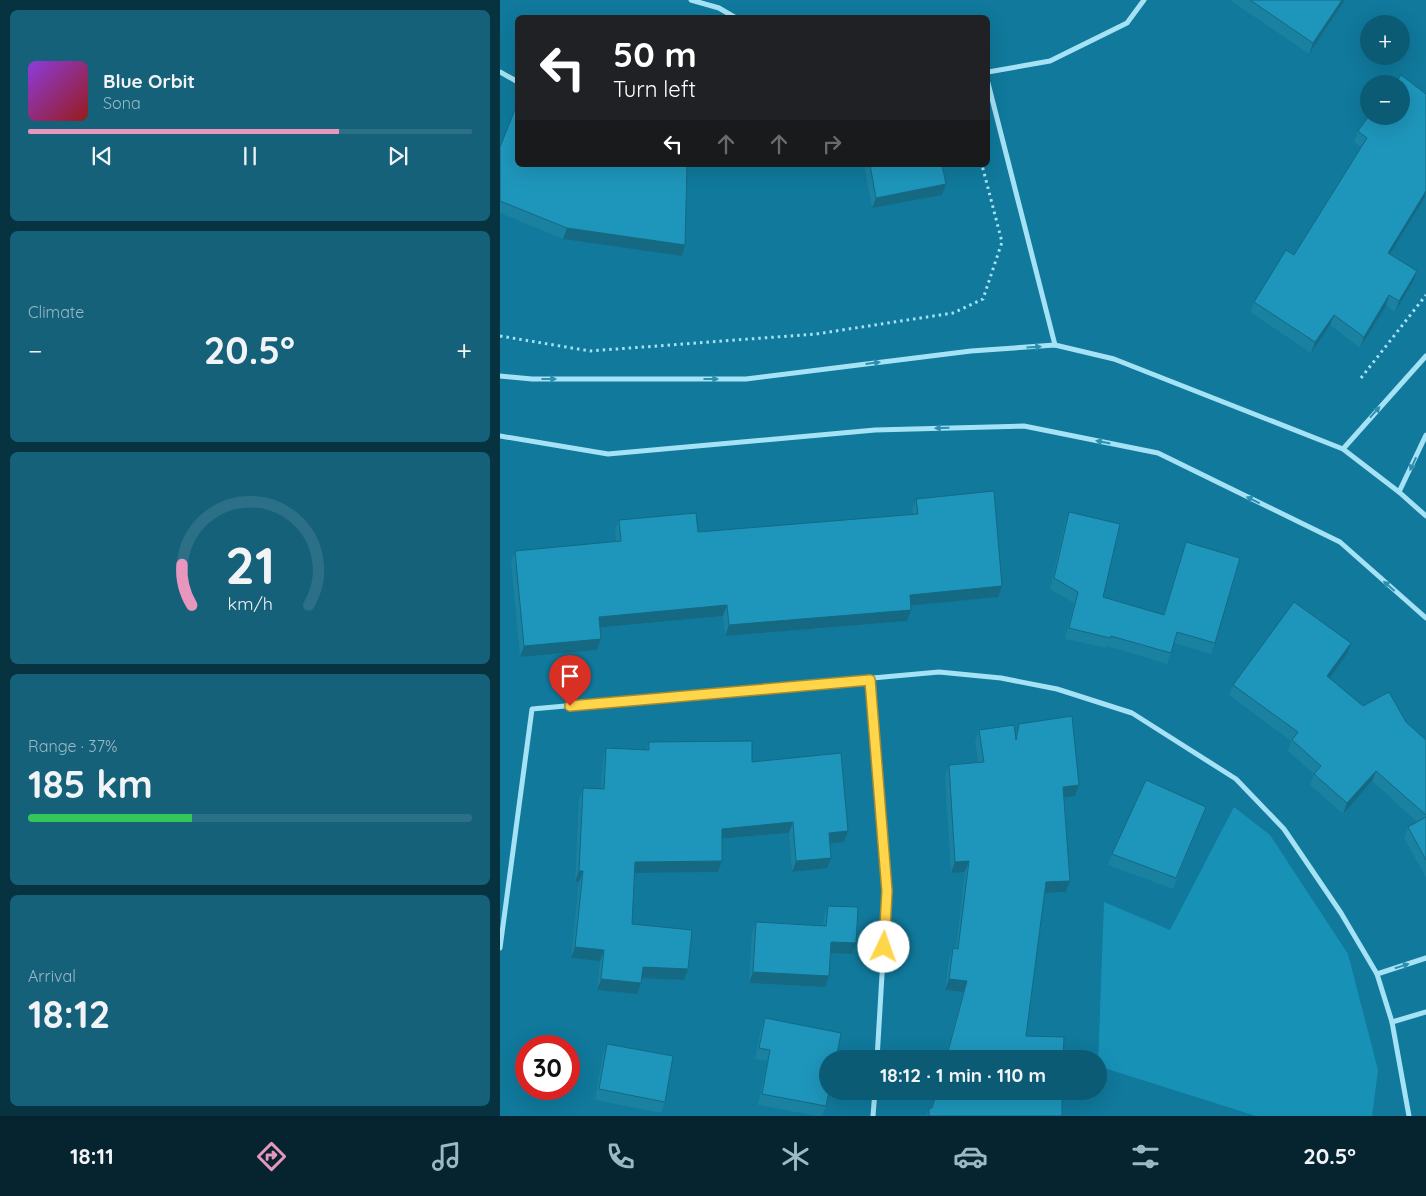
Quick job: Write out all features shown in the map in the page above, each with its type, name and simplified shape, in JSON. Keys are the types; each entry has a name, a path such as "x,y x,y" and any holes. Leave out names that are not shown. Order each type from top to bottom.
{"street":[{"path":"691,0 719,8 731,15"},
{"path":"990,72 1050,61 1127,23 1144,0"},
{"path":"500,72 515,80"},
{"path":"990,91 1055,345"},
{"path":"500,376 532,379 746,379 971,351 1055,345 1114,359 1343,448 1400,492 1426,516"},
{"path":"1343,448 1426,356"},
{"path":"500,436 608,454 875,430 1024,426 1158,453 1340,542 1426,618"},
{"path":"1400,492 1426,435"},
{"path":"500,948 532,709 870,680 939,672 1001,678 1057,689 1132,713 1236,779 1284,829 1341,913 1377,974 1392,1022 1409,1116"},
{"path":"870,680 887,891 878,1050"},
{"path":"1377,974 1426,958"},
{"path":"1392,1022 1426,1012"},
{"path":"873,1116 875,1100"}],"path":[{"path":"500,336 590,351 816,334 953,312 983,299 1002,242 983,167"},
{"path":"1361,378 1426,295"}],"shaded area":[{"path":"1234,807 1270,835 1348,954 1378,1070 1372,1116 1256,1116 1107,1069 1107,1050 1099,1050 1104,902 1170,930"}],"building":[{"path":"1250,0 1342,0 1313,43"},
{"path":"1410,82 1426,94 1426,191 1388,253 1417,271 1399,301 1389,295 1364,337 1334,315 1315,342 1254,302 1286,250 1294,255 1367,138 1358,131 1362,125 1410,125"},
{"path":"515,110 515,167 687,167 685,245 567,228 500,201 500,147"},
{"path":"870,167 942,167 946,184 876,198"},
{"path":"994,491 1002,586 910,595 911,610 729,625 727,605 599,617 601,639 524,646 515,551 621,541 619,520 696,513 698,532 918,514 916,499"},
{"path":"1069,512 1120,524 1103,597 1164,615 1186,542 1240,558 1215,643 1177,632 1171,653 1111,636 1110,638 1069,628 1078,592 1054,578"},
{"path":"1294,602 1351,643 1327,676 1363,706 1389,692 1406,722 1426,740 1426,815 1376,771 1347,803 1314,774 1321,766 1292,740 1298,732 1233,685"},
{"path":"1072,716 1079,785 1063,787 1070,881 1046,882 1026,1036 1064,1037 1063,1050 948,1050 967,981 949,979 953,948 958,949 969,861 955,862 949,765 984,762 979,730 1014,725 1016,740 1019,724"},
{"path":"752,741 752,762 841,753 848,831 829,833 831,858 796,861 793,822 722,829 722,861 635,862 632,924 692,930 688,969 643,967 641,983 601,979 604,950 575,947 583,871 579,871 583,788 604,789 606,748 649,750 649,742"},
{"path":"1146,780 1206,807 1176,878 1112,854"},
{"path":"1426,817 1426,860 1408,827"},
{"path":"828,906 858,907 856,943 831,942 829,976 753,972 756,922 826,926"},
{"path":"765,1018 841,1033 838,1050 819,1050 819,1100 827,1100 826,1106 762,1094 770,1050 759,1048"},
{"path":"607,1044 673,1056 665,1102 599,1089"},
{"path":"934,1100 1062,1100 1062,1116 929,1116 929,1108 932,1108"}],"route":[{"path":"570,706 870,680 887,891 884,947"}]}
